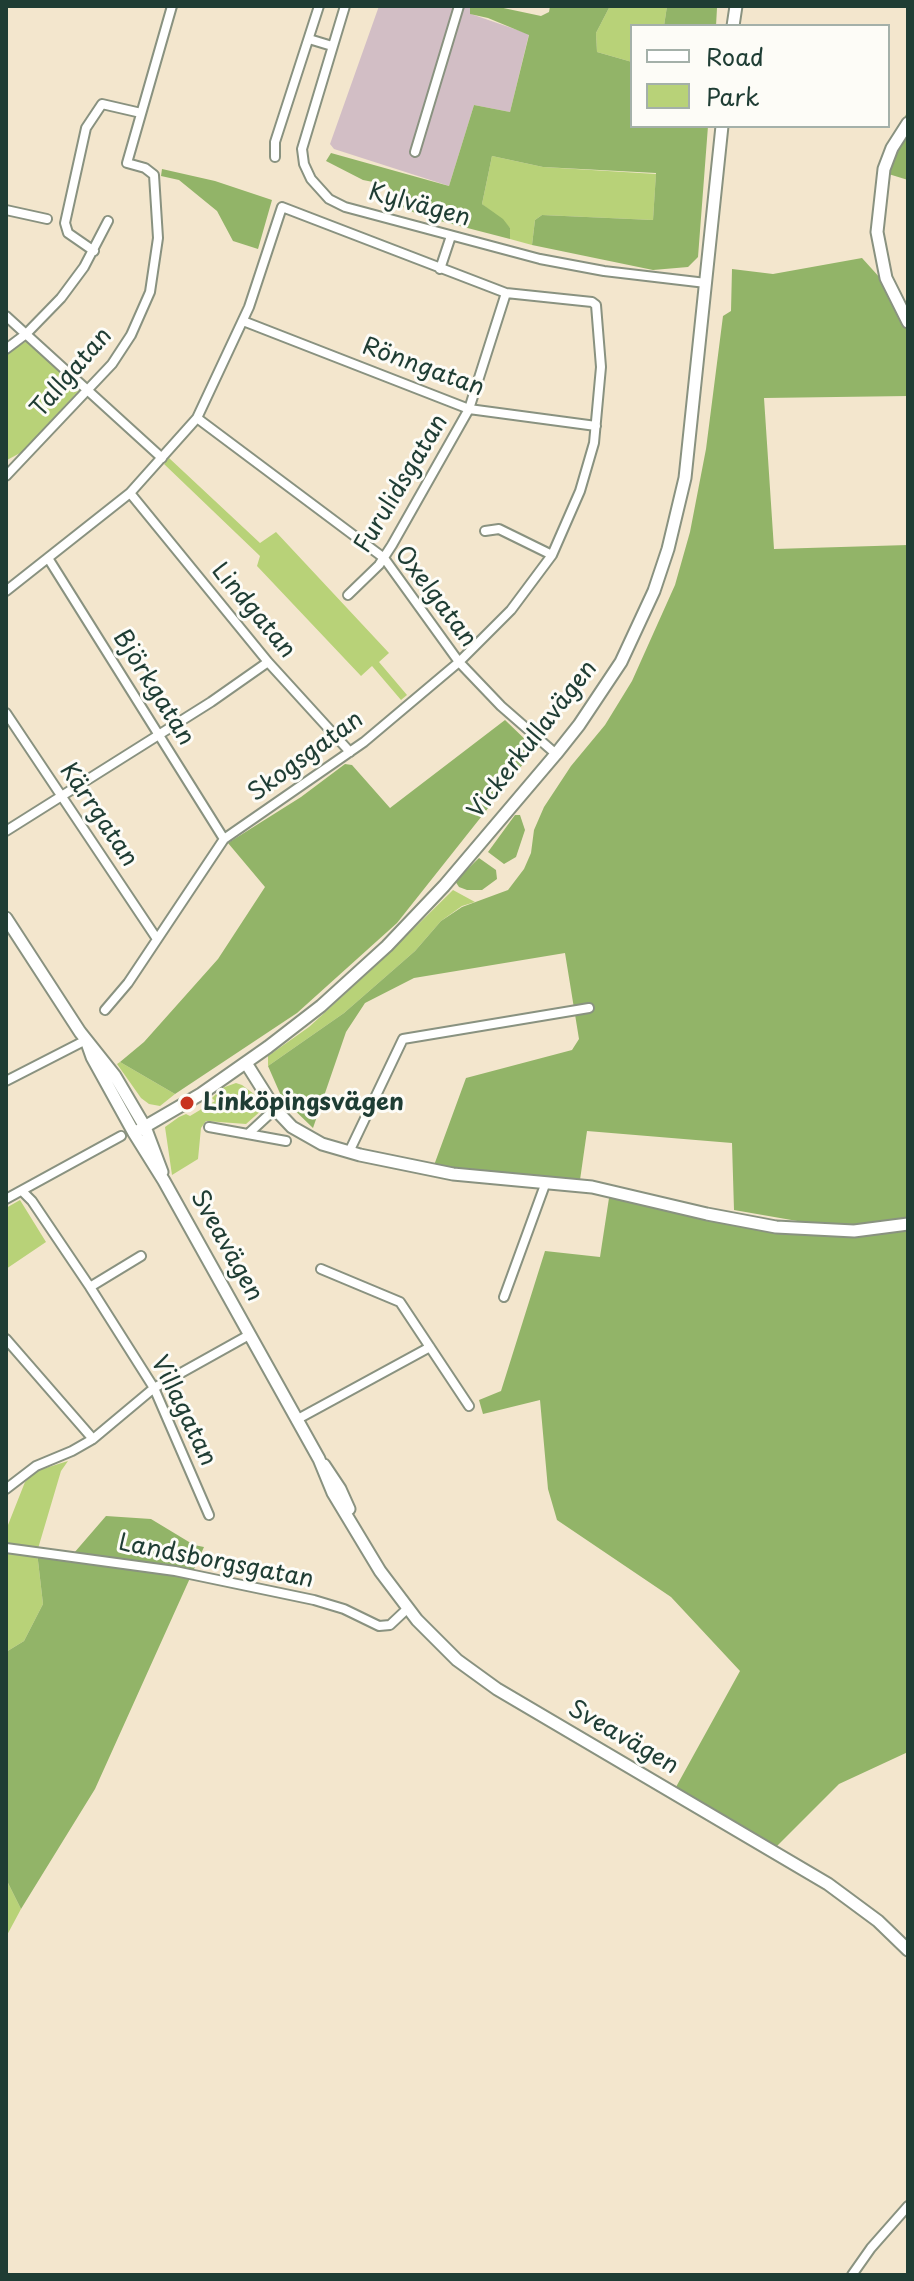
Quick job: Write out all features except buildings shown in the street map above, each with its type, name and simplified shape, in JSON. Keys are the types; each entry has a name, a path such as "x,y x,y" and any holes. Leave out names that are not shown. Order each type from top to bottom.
{"main road":[{"path":"908,123 886,162 877,232 886,278 908,322"},
{"name":"Vickerkullavägen","path":"140,1130 246,1063 321,1006 387,946 444,886 556,754 621,662 648,604 668,549 685,478 722,128"},
{"name":"Sveavägen","path":"6,918 86,1040 106,1062 140,1130 156,1152 164,1181 319,1459 327,1483 380,1571 407,1609 442,1647 497,1689 828,1884 869,1914 908,1950"},
{"path":"246,1063 275,1109 303,1136 349,1152 453,1174 592,1187 707,1214 787,1228 854,1231 908,1224"}],"street":[{"path":"94,251 68,233 65,223 86,128 102,104 141,113 172,6"},
{"path":"275,157 275,142 319,6"},
{"name":"Kylvägen","path":"345,6 302,149 304,164 315,187 329,199 345,207 563,264 706,283"},
{"path":"415,152 459,6"},
{"path":"309,39 332,46"},
{"name":"Tallgatan","path":"6,476 112,364 131,335 150,292 158,238 154,175 145,168 127,163 141,113"},
{"path":"6,591 130,493 197,418 243,321 282,207 506,293"},
{"path":"6,210 47,219"},
{"path":"6,349 26,334 61,298 94,251 108,221"},
{"path":"440,269 451,236"},
{"name":"Skogsgatan","path":"105,1010 123,990 224,839 350,752 459,662 511,610 552,555 580,491 596,426 601,367 596,305 592,302 506,293"},
{"name":"Furulidsgatan","path":"348,595 384,558 469,409 506,293"},
{"path":"6,316 162,458"},
{"name":"Rönngatan","path":"243,321 469,409 596,426"},
{"name":"Oxelgatan","path":"197,418 384,558 459,662 501,706 556,754"},
{"name":"Lindgatan","path":"130,493 268,662 350,752"},
{"path":"485,531 499,529 552,555"},
{"name":"Björkgatan","path":"48,558 224,839"},
{"path":"6,831 268,662"},
{"name":"Kärrgatan","path":"6,713 157,939"},
{"path":"349,1152 403,1039 589,1008"},
{"path":"6,1081 86,1040"},
{"path":"248,1134 275,1109"},
{"path":"209,1127 286,1141"},
{"path":"6,1199 121,1136"},
{"path":"504,1297 546,1182"},
{"name":"Villagatan","path":"22,1191 90,1287 154,1388 209,1515"},
{"path":"90,1287 141,1256"},
{"path":"321,1269 400,1302 469,1406"},
{"path":"6,1489 36,1466 93,1439 154,1388 249,1335"},
{"path":"6,1339 93,1439"},
{"path":"296,1420 430,1347"},
{"name":"Landsborgsgatan","path":"6,1548 175,1571 314,1600 344,1609 379,1626 390,1625 407,1609"},
{"path":"852,2275 908,2206"}],"shaded area":[{"path":"379,6 470,6 471,14 529,34 510,112 474,105 449,186 334,149 330,144"}],"green space":[{"path":"470,6 494,6 541,16 549,12 550,6 610,6 596,33 597,52 630,61 630,128 708,128 698,257 688,267 653,270 532,245 535,220 542,215 653,220 656,173 543,167 492,156 482,204 503,219 510,228 510,239 421,216 403,207 388,185 363,180 326,161 331,153 449,186 474,105 510,112 529,35 470,14"},
{"path":"610,6 667,6 664,24 630,24 630,61 597,52 596,33"},
{"path":"667,6 717,8 716,24 664,24"},
{"path":"908,111 908,180 882,172 892,139"},
{"path":"492,156 543,167 656,174 653,220 542,215 535,220 532,245 510,239 510,228 482,204"},
{"path":"162,169 215,181 272,200 258,249 233,241 217,211 179,180 161,176"},
{"path":"862,258 891,290 908,323 908,396 764,398 774,549 908,545 908,1752 839,1784 774,1849 676,1787 740,1671 671,1597 557,1520 548,1489 540,1400 483,1414 479,1400 501,1391 545,1251 600,1257 611,1185 730,1225 803,1222 734,1210 732,1143 587,1131 580,1180 433,1168 466,1078 572,1050 579,1039 565,953 414,978 365,1003 346,1032 313,1128 282,1098 268,1066 344,1013 415,951 441,921 462,907 508,890 524,869 531,853 534,830 544,807 571,766 605,725 632,681 675,585 690,532 706,449 723,316 731,311 732,269 773,274"},
{"path":"27,341 35,344 83,386 22,452 7,460 6,354"},
{"path":"169,458 260,543 276,532 389,653 379,662 407,695 401,700 372,666 361,676 257,566 260,556 164,464"},
{"path":"505,720 531,745 531,754 397,923 297,1013 175,1094 120,1062 144,1042 218,959 265,887 228,843 301,797 345,764 352,765 390,808"},
{"path":"515,815 520,815 525,830 516,857 504,864 488,852"},
{"path":"479,858 496,870 497,879 482,890 459,887 455,881"},
{"path":"453,890 475,902 462,906 441,921 415,951 344,1013 268,1066 268,1056 309,1027"},
{"path":"120,1062 175,1094 160,1106 149,1104 141,1098 117,1064"},
{"path":"236,1083 254,1094 263,1109 246,1124 206,1121 201,1128 198,1159 172,1175 165,1127 179,1117 190,1116 215,1101 212,1098 222,1088"},
{"path":"20,1200 46,1242 6,1269 6,1208"},
{"path":"68,1461 61,1471 37,1552 43,1604 24,1641 6,1652 6,1530 25,1482 36,1471"},
{"path":"106,1516 151,1519 194,1545 204,1547 95,1789 21,1909 6,1879 6,1652 24,1641 43,1604 37,1552 74,1553"},
{"path":"6,1879 21,1909 6,1937"}],"place":[{"name":"Linköpingsvägen","path":"187,1103"}]}
